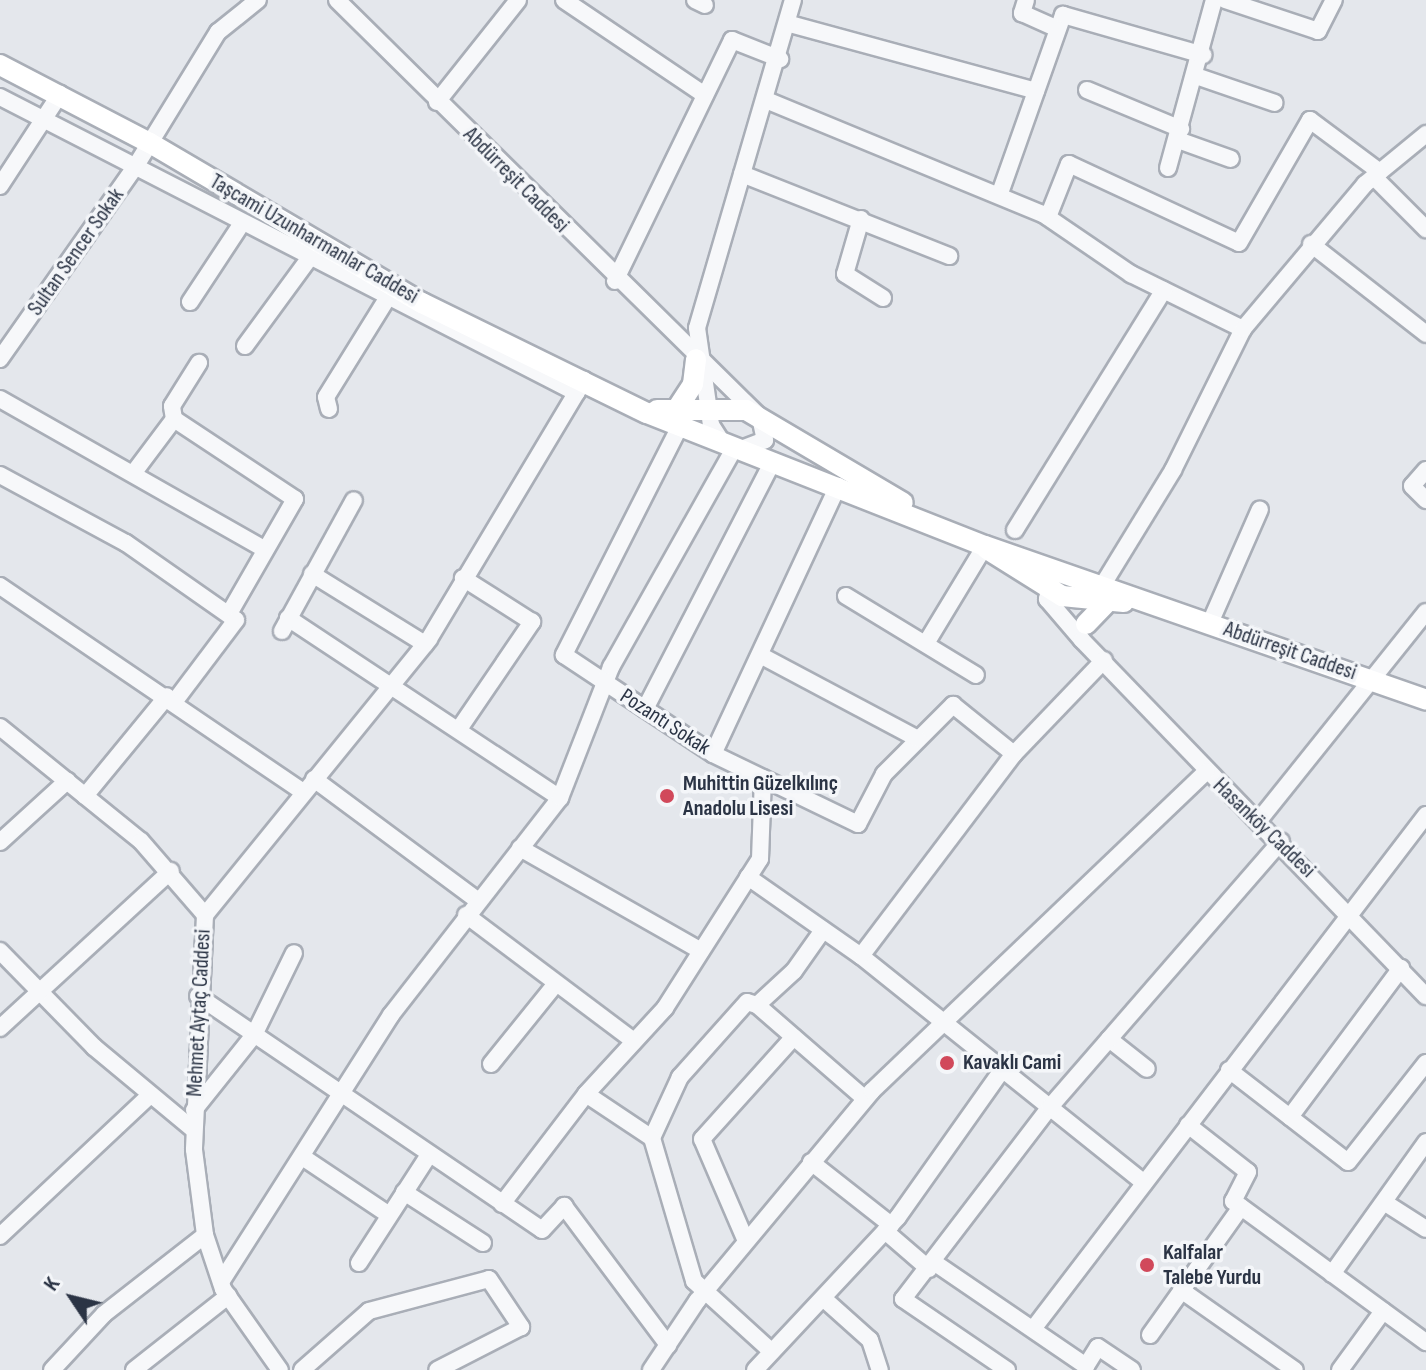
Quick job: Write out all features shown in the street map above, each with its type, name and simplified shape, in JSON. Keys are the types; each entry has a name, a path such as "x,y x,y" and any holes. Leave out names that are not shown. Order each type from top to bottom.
{"main road":[{"name":"Taşcami Uzunharmanlar Caddesi","path":"0,65 150,143 390,294 580,386 678,419 733,446"},
{"path":"678,419 693,384 696,359"},
{"name":"Taşcami Uzunharmanlar Caddesi","path":"678,419 708,409 760,417"},
{"name":"Abdürreşit Caddesi","path":"760,417 923,517"},
{"name":"Abdürreşit Caddesi","path":"733,446 923,517 985,546 1068,574 1106,593 1210,623 1426,700"},
{"name":"Abdürreşit Caddesi","path":"985,546 1047,597 1082,599 1106,593"},
{"path":"1086,624 1106,593"}],"street":[{"name":"Sultan Sencer Sokak","path":"0,359 137,164 218,32 258,0"},
{"name":"Abdürreşit Caddesi","path":"337,0 615,281 760,417"},
{"path":"437,102 518,0"},
{"path":"564,0 705,95"},
{"path":"733,446 708,409 696,359 697,328 742,174 780,59 793,0"},
{"path":"1026,0 1022,13 1058,29"},
{"path":"1168,168 1203,55 1214,0"},
{"path":"1225,0 1318,31 1334,0"},
{"path":"1000,193 1063,15 1203,55"},
{"path":"790,24 1036,91"},
{"path":"615,281 732,40 780,59"},
{"path":"1196,76 1275,103"},
{"path":"1087,90 1231,159"},
{"path":"0,186 60,94"},
{"path":"0,97 137,164 308,260 390,294 326,397 329,409"},
{"path":"766,100 1000,193 1048,217 1164,290 1243,329"},
{"path":"1048,217 1069,164 1239,243 1310,120 1377,175 1426,229"},
{"path":"1106,593 1173,470 1243,329 1311,244 1377,175 1426,134"},
{"path":"742,174 949,256"},
{"path":"861,219 845,274 883,298"},
{"path":"190,302 242,223"},
{"path":"1311,244 1426,334"},
{"path":"245,346 308,260"},
{"path":"1015,530 1164,290"},
{"path":"135,471 174,419 172,406 199,363"},
{"path":"205,915 425,644 580,386"},
{"path":"0,399 135,471 264,549"},
{"path":"733,446 765,440 760,417"},
{"path":"174,419 295,499 229,614"},
{"name":"Pozantı Sokak","path":"678,419 564,655 713,754 858,824 884,774 918,739"},
{"path":"134,1370 224,1289 391,1015 477,900 560,798 608,685 611,667 733,446"},
{"path":"645,709 773,461"},
{"path":"1426,470 1412,486 1426,500"},
{"path":"0,475 126,543 236,620 85,796"},
{"path":"713,754 838,486"},
{"path":"354,500 285,624 392,685 560,798"},
{"path":"1210,623 1260,509"},
{"path":"928,640 985,546"},
{"path":"312,574 425,644"},
{"path":"1047,597 1068,574"},
{"name":"Hasanköy Caddesi","path":"1068,574 1082,599 1086,624 1104,660"},
{"path":"459,729 532,622 463,578"},
{"path":"0,586 309,785 477,900"},
{"path":"846,596 928,640 976,675"},
{"name":"Hasanköy Caddesi","path":"1047,597 1206,772 1260,819 1425,993"},
{"path":"1260,819 1426,612"},
{"path":"760,655 918,739 953,705 1014,754"},
{"path":"861,956 1014,754 1104,660"},
{"name":"Mehmet Aytaç Caddesi","path":"0,727 171,871 205,915 198,996 194,1110 205,1235 224,1289 270,1366"},
{"path":"651,1370 705,1292 865,1099 1206,772"},
{"path":"502,1204 586,1094 634,1041 701,951 760,859 763,778"},
{"path":"0,842 67,781"},
{"path":"1033,1329 1426,815"},
{"path":"1007,1370 903,1299 932,1266 1050,1107 1281,841"},
{"path":"520,848 701,951"},
{"path":"0,1028 171,871"},
{"path":"748,877 861,956 1144,1183"},
{"path":"466,915 554,986 634,1041"},
{"path":"757,1005 794,971 823,930"},
{"path":"0,951 149,1096 194,1130"},
{"path":"194,1110 254,1035 294,953"},
{"path":"1290,1117 1401,968"},
{"path":"491,1064 554,986"},
{"path":"198,996 542,1230 564,1206 668,1345"},
{"path":"652,1138 680,1077 747,1002 757,1005 865,1099"},
{"path":"746,1241 702,1139 794,1037"},
{"path":"1109,1039 1147,1069"},
{"path":"1229,1070 1348,1162 1426,1063"},
{"path":"755,1370 888,1228 1002,1070"},
{"path":"586,1094 652,1138 694,1281 772,1352"},
{"path":"0,1236 149,1096"},
{"path":"1188,1125 1248,1172 1233,1201 1426,1342"},
{"path":"1332,1274 1387,1204 1426,1142"},
{"path":"359,1263 429,1155"},
{"path":"304,1158 389,1215"},
{"path":"811,1162 932,1266 1086,1366 1098,1347 1132,1370"},
{"path":"404,1192 483,1243"},
{"path":"1387,1204 1426,1229"},
{"path":"1150,1335 1241,1207"},
{"path":"52,1370 104,1314 205,1235"},
{"path":"302,1370 369,1311 489,1279 521,1327 437,1370"},
{"path":"1181,1290 1295,1370"},
{"path":"823,1298 870,1340 880,1370"},
{"path":"1340,1370 1383,1311"}],"place":[{"name":"Muhittin Güzelkılınç Anadolu Lisesi","path":"667,796"},
{"name":"Kavaklı Cami","path":"947,1063"},
{"name":"Kalfalar Talebe Yurdu","path":"1147,1265"}]}
